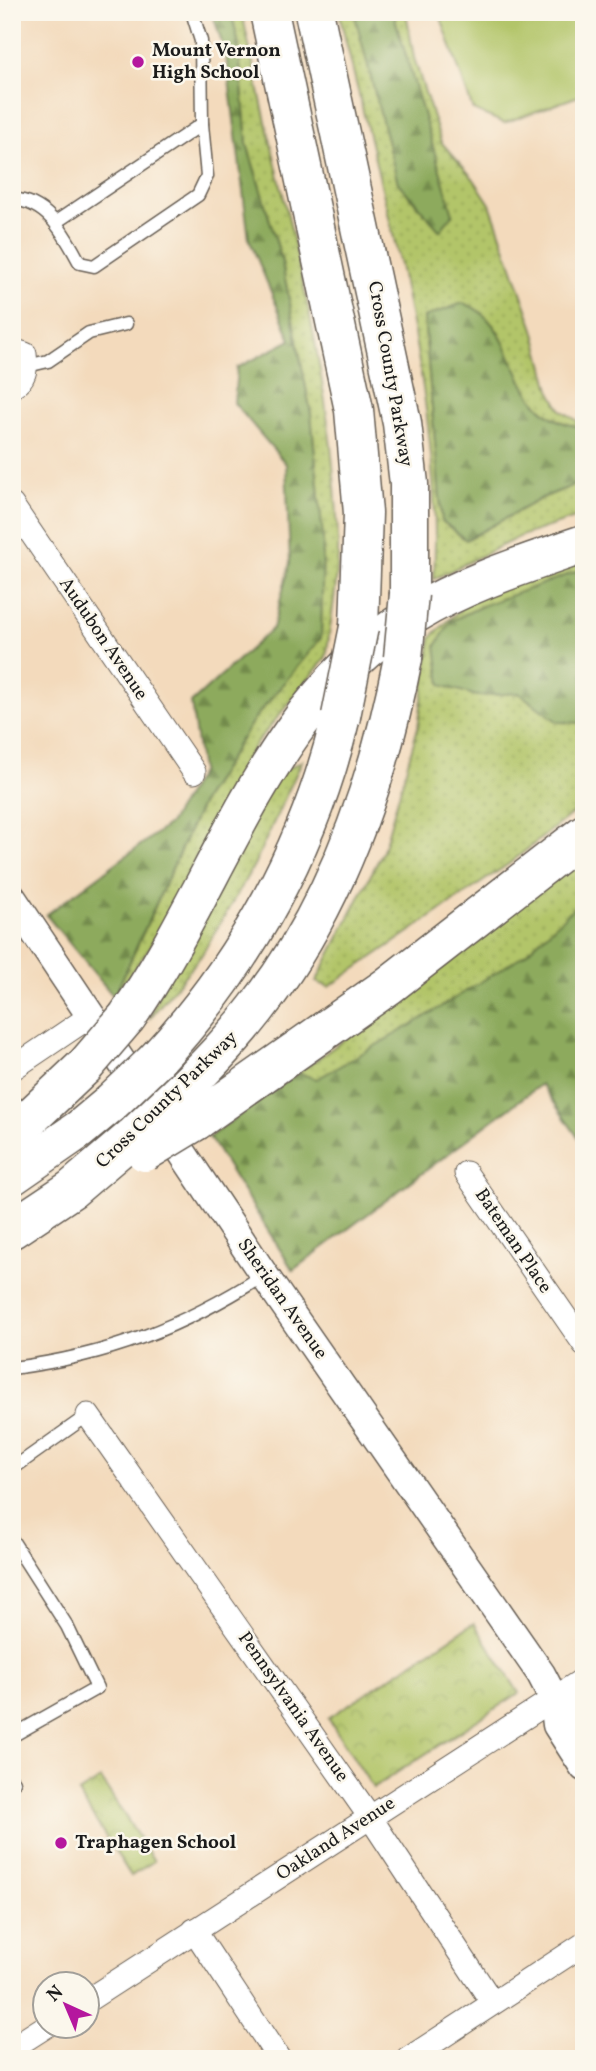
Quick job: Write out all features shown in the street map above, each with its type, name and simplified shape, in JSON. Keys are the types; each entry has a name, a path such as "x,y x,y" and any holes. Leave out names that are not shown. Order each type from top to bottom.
{"highway":[{"name":"Cross County Parkway","path":"12,1176 80,1129 111,1103 183,1031 225,974 281,881 323,781 341,716 359,627 363,513 354,410 269,12"},
{"name":"Cross County Parkway","path":"26,1221 187,1108 262,1001 325,897 370,787 386,736 403,658 410,594 409,484 402,424 314,12"},
{"path":"12,1135 85,1066 110,1016 177,937 276,754 335,682 374,644 413,615 505,572 584,544"},
{"path":"187,1108 388,986 584,834"}],"street":[{"path":"12,387 21,381 20,358"},
{"name":"Audubon Avenue","path":"12,505 194,772"},
{"name":"Sheridan Avenue","path":"12,898 110,1016 264,1275 526,1651 554,1699 556,1725 584,1767"},
{"path":"12,1069 110,1016"},
{"name":"Bateman Place","path":"466,1172 584,1345"},
{"name":"Pennsylvania Avenue","path":"88,1415 370,1818 492,2002"},
{"name":"Oakland Avenue","path":"102,1991 584,1679"},
{"name":"Sheridan Avenue","path":"554,1699 576,1710 584,1722"},
{"path":"194,1930 279,2059"},
{"path":"408,2059 584,1944"},
{"path":"12,2048 32,2035"}],"lane":[{"path":"12,199 29,200 56,222 80,263 94,266 198,195 207,176 202,124 201,41 192,12"},
{"path":"56,222 202,124"},
{"path":"20,358 48,361 89,333 126,324"},
{"path":"12,1368 91,1355 142,1339 190,1318 264,1275"},
{"path":"12,1469 88,1415"},
{"path":"12,1540 67,1626 97,1688 12,1736"}],"green space":[{"path":"212,12 231,12 238,41 247,144 281,258 311,414 323,538 321,638 254,719 203,800 114,997 46,915 169,824 201,771 191,703 273,628 290,563 286,464 234,403 237,368 291,340 249,239 226,56"},
{"path":"231,12 242,12 315,340 334,474 338,541 334,596 325,659 254,746 148,950 114,997 203,800 254,719 321,638 323,538 311,414 281,258 247,144 238,41"},
{"path":"339,12 406,12 414,58 441,142 473,178 490,204 534,329 550,390 561,410 584,425 566,423 539,406 519,378 498,331 424,317 442,521 466,540 542,498 584,481 584,515 521,536 434,579 435,508 419,365 390,222"},
{"path":"354,12 393,12 453,214 440,231 398,183"},
{"path":"439,12 584,12 584,94 504,123 473,110"},
{"path":"463,303 482,314 497,330 527,390 540,408 559,421 584,427 584,481 542,498 466,540 442,521 424,317"},
{"path":"584,555 584,804 510,863 329,987 316,982 383,851 418,727 431,637 471,599"},
{"path":"584,569 584,723 558,722 519,693 477,696 441,685 436,646 451,621 484,605"},
{"path":"302,761 254,865 201,956 149,1019 162,986 278,773"},
{"path":"584,856 584,1052 293,1270 209,1137 417,987"},
{"path":"584,898 584,1146 541,1084 293,1270 209,1137 298,1073 317,1079 420,1020 525,954"},
{"path":"474,1623 519,1693 373,1788 328,1718"},
{"path":"101,1779 154,1861 131,1876 78,1793"}],"place":[{"name":"Mount Vernon High School","path":"138,62"},
{"name":"Traphagen School","path":"61,1843"}]}
